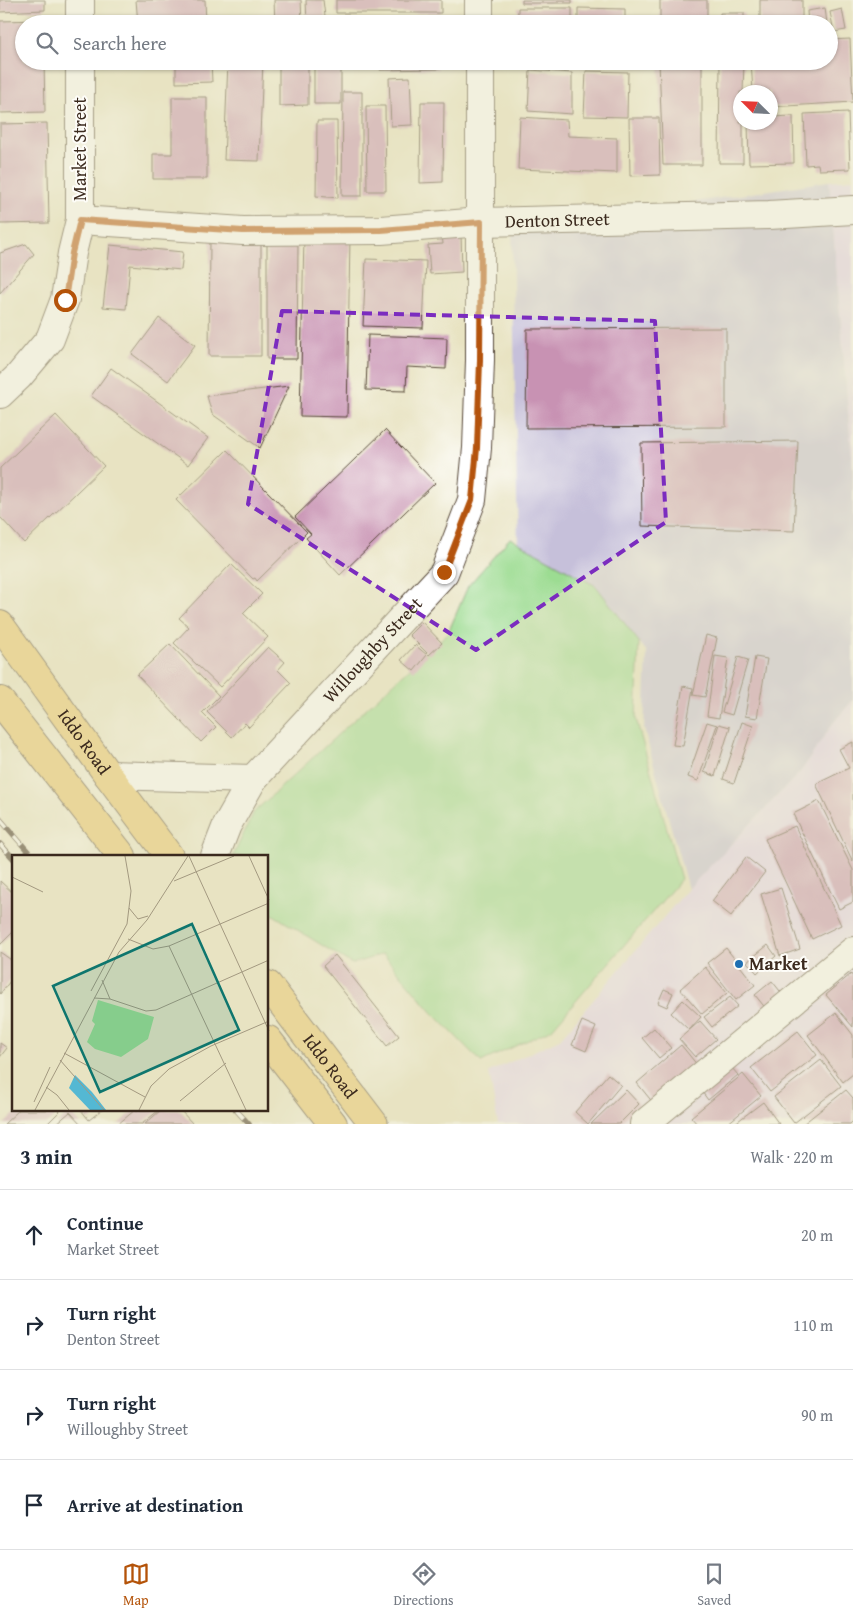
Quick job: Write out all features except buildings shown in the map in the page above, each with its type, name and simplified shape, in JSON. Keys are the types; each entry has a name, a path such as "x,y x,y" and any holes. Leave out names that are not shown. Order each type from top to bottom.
{"highway":[{"name":"Iddo Road","path":"0,625 168,855"},
{"path":"0,701 121,855"},
{"name":"Iddo Road","path":"269,986 374,1124"},
{"name":"Iddo Road","path":"269,1041 333,1124"}],"street":[{"path":"80,0 80,15"},
{"path":"479,0 479,15"},
{"name":"Market Street","path":"0,394 20,376 50,339 65,300 72,253 80,220 80,70"},
{"name":"Willoughby Street","path":"215,855 228,825 253,778 444,572 472,500 477,448 480,379 480,70"},
{"name":"Denton Street","path":"80,220 243,231 381,230 481,222 770,215 853,210"},
{"path":"108,775 253,778"},
{"path":"644,1124 853,951"}],"highlighted area":[{"path":"282,311 655,321 666,522 476,650 248,504"}],"shaded area":[{"path":"853,179 853,473 829,181"},
{"path":"829,181 853,473 853,700 833,723 801,771 688,889 644,729 647,652 603,596 518,548 512,230"},
{"name":"Market","path":"853,700 853,1124 498,1124 489,1072 560,1039 688,889 801,771 833,723"}],"green space":[{"path":"510,538 596,586 639,642 636,719 681,879 552,1029 481,1062 432,1012 383,954 352,964 272,914 269,910 269,855 233,855 254,812 448,633 468,586"}],"railway":[{"path":"0,819 31,855"},
{"path":"0,844 12,857"},
{"path":"238,1112 249,1124"}],"place":[{"name":"Market","path":"739,964"}],"route":[{"path":"65,300 72,253 80,220 243,231 381,230 481,222 480,360 477,448 472,500 444,572"}]}
